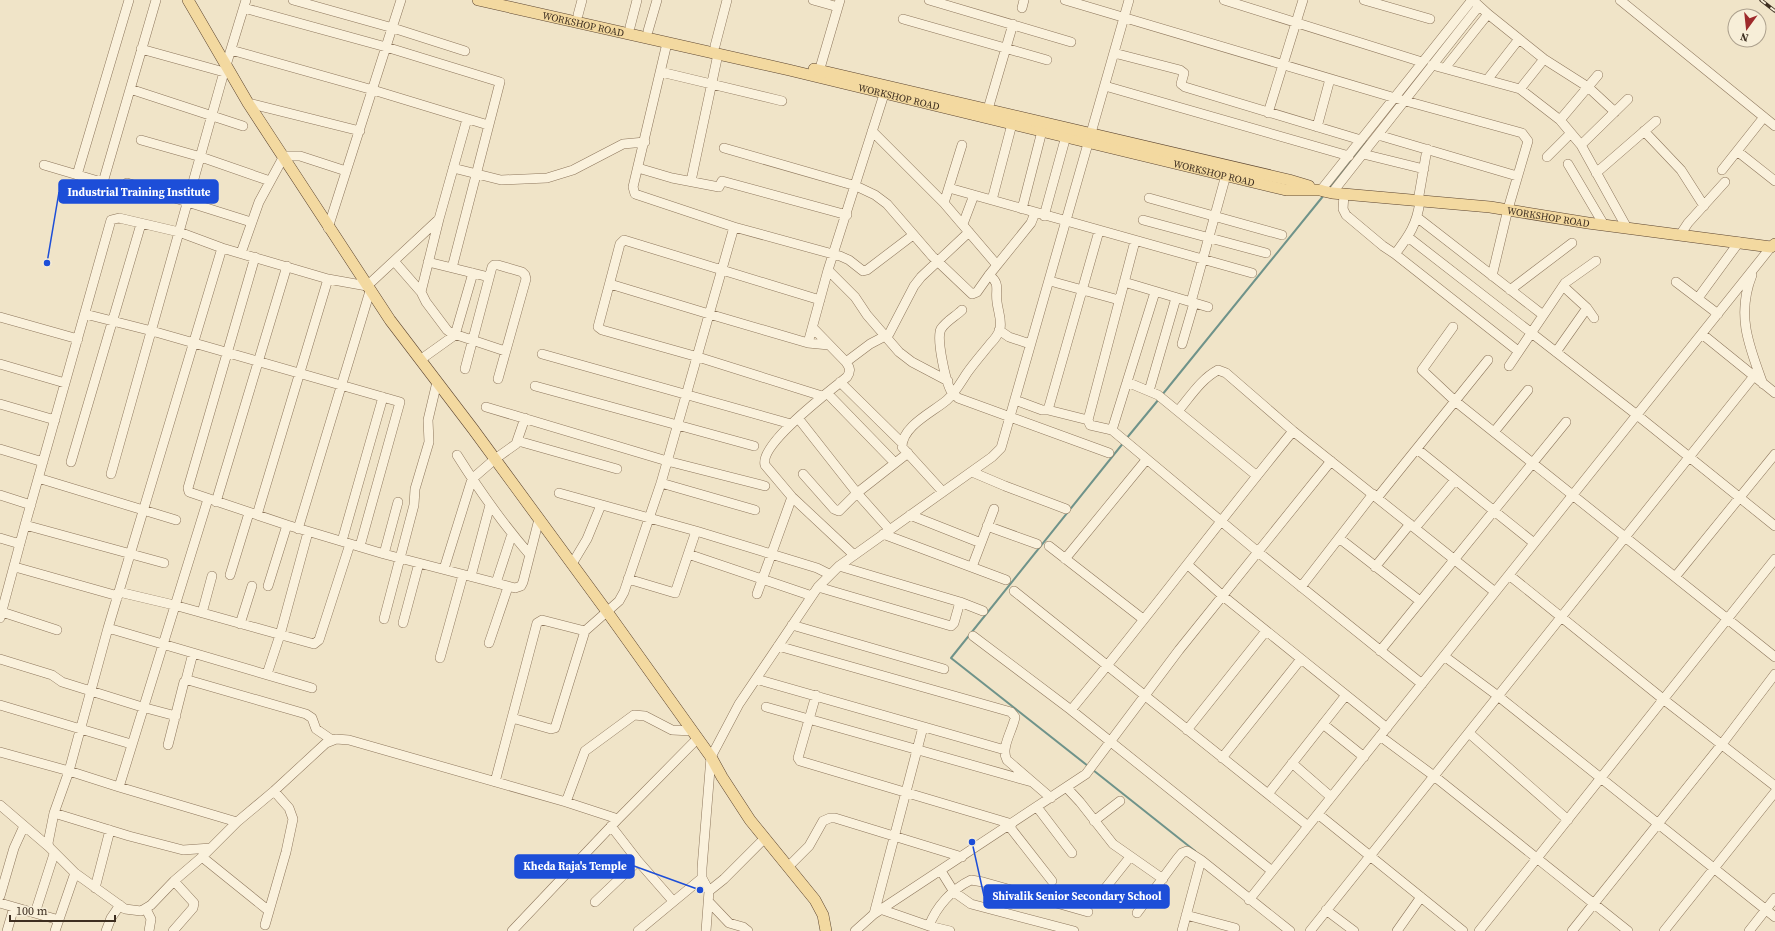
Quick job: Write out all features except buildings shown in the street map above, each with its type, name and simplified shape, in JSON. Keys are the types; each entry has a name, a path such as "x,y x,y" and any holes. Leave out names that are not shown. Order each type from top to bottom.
{"main road":[{"path":"188,0 225,69 284,156 328,228 390,320 608,612 711,757 722,777 764,839 788,867 820,909 826,931"},
{"name":"WORKSHOP ROAD","path":"478,0 667,43 716,50"},
{"name":"WORKSHOP ROAD","path":"511,0 648,31 716,50 886,89 988,109 1226,175 1286,190 1325,191 1508,209 1604,225 1773,245"},
{"name":"WORKSHOP ROAD","path":"886,89 1042,131 1066,136 1091,137 1288,180 1325,191"}],"street":[{"path":"78,175 129,0"},
{"path":"44,164 98,181 104,179 156,0"},
{"path":"293,0 393,28 465,52"},
{"path":"328,228 360,132 401,0"},
{"path":"578,15 582,0"},
{"path":"630,27 637,0"},
{"path":"648,31 657,0"},
{"path":"691,181 712,84 716,50 727,0"},
{"path":"813,0 839,3 818,73"},
{"path":"929,0 1072,42"},
{"path":"1065,0 1083,2 1125,17 1283,65 1522,133 1528,140 1508,209 1492,276"},
{"path":"706,931 706,914 709,902 709,891 702,878 702,868 711,757 739,704 818,587 829,574 972,472 1001,448 1130,0"},
{"path":"1224,0 1422,62"},
{"path":"1268,113 1303,0"},
{"path":"1364,0 1430,19"},
{"path":"1620,0 1775,126"},
{"path":"1476,2 1488,14 1544,59 1588,87 1615,112"},
{"path":"1325,191 1363,154 1378,135 1422,62 1476,2"},
{"path":"1325,191 1362,140 1432,65 1476,2"},
{"path":"111,474 225,69 245,4 500,82 452,268"},
{"path":"1445,68 1488,14"},
{"path":"903,20 1047,60"},
{"path":"988,109 1013,24"},
{"path":"1487,80 1519,39"},
{"path":"667,43 645,142 633,187 635,194 734,227 834,254 845,258 865,271 913,234"},
{"path":"141,49 225,69"},
{"path":"231,50 373,90 488,125"},
{"path":"1114,53 1180,70 1184,73 1181,84 1185,87 1362,140"},
{"path":"1520,89 1544,59"},
{"path":"1432,65 1520,89 1560,120 1581,145 1627,228"},
{"path":"661,72 782,101"},
{"path":"1560,120 1598,75"},
{"path":"1317,127 1330,79"},
{"path":"1105,86 1349,156"},
{"path":"130,89 242,126"},
{"path":"808,342 828,270 847,215 886,89"},
{"path":"1581,145 1628,99"},
{"path":"248,103 360,132"},
{"path":"1722,170 1764,117"},
{"path":"421,292 439,219 467,119"},
{"path":"1596,173 1656,121"},
{"path":"992,200 1012,124"},
{"path":"872,131 944,203 997,265"},
{"path":"1022,209 1042,131"},
{"path":"1644,131 1680,170 1704,206"},
{"path":"1547,157 1571,132"},
{"path":"1378,135 1517,176"},
{"path":"724,148 856,186 876,195 887,204 938,261 972,294 977,292 997,265 1040,214 1066,136"},
{"path":"141,140 270,181"},
{"path":"453,168 492,179 511,181 547,178 573,170 623,144 645,142"},
{"path":"944,203 962,145"},
{"path":"1395,254 1408,237 1418,218 1419,201 1427,149"},
{"path":"1737,151 1775,181"},
{"path":"1363,154 1424,169"},
{"path":"241,253 251,222 270,181 284,156 300,156 346,171"},
{"path":"1568,164 1604,225"},
{"path":"638,168 719,187 722,181 847,215"},
{"path":"1182,344 1226,175"},
{"path":"1680,235 1688,223 1725,182"},
{"path":"127,183 189,201 251,222"},
{"path":"949,188 1252,273"},
{"path":"1344,194 1343,209 1346,215 1518,352"},
{"path":"846,362 870,344 885,337 892,330 914,286 966,228 974,195"},
{"path":"1149,198 1282,235"},
{"path":"57,630 1,615 5,584 15,566 38,478 111,220 119,218 179,232 222,248 328,279 369,289"},
{"path":"1418,218 1542,316"},
{"path":"298,528 342,385 369,289 394,261 439,219"},
{"path":"1143,220 1266,253"},
{"path":"72,462 141,224"},
{"path":"512,718 551,729 555,728 585,631 619,601 650,518 661,483 734,227"},
{"path":"1048,410 1099,231"},
{"path":"1408,237 1637,415 1775,526"},
{"path":"820,300 624,240 620,244 598,323 600,329 824,395 894,463"},
{"path":"1135,241 1088,420 1090,426 1112,430 1220,521 1422,684"},
{"path":"1698,298 1739,242"},
{"path":"1510,290 1572,243"},
{"path":"1251,898 1773,245"},
{"path":"35,913 52,851 48,843 54,813 69,771 108,628 222,248"},
{"path":"255,257 188,488 191,494 308,532 360,546 400,559 515,588 521,586 539,520"},
{"path":"1509,366 1563,286 1596,260"},
{"path":"394,261 421,292 426,302 447,330 455,335 505,351"},
{"path":"428,262 489,277"},
{"path":"465,369 489,277 494,265 525,275 526,279 498,379"},
{"path":"119,787 142,707 164,644 174,605 212,501 258,362 287,266"},
{"path":"1756,267 1747,288 1744,311 1746,330 1752,354 1763,384"},
{"path":"828,270 855,297 885,337 905,357 948,381"},
{"path":"420,360 455,335 473,273"},
{"path":"902,443 908,432 918,422 953,394 975,361 997,336 1000,330 1000,319 996,298 997,284 989,275"},
{"path":"230,575 253,514 328,279"},
{"path":"1050,281 1119,300"},
{"path":"1124,282 1208,307"},
{"path":"1676,282 1718,314"},
{"path":"610,284 808,342 829,345"},
{"path":"1563,286 1587,308 1594,318"},
{"path":"1112,430 1155,292"},
{"path":"1156,394 1176,298"},
{"path":"1556,352 1587,308"},
{"path":"962,310 941,329 939,343 948,381 953,394 958,398 1109,453"},
{"path":"85,314 152,331 400,402 360,546"},
{"path":"0,317 78,339"},
{"path":"1453,327 1422,370 1455,400 1532,463 1775,657"},
{"path":"813,328 846,362 850,370 849,373 794,421 774,444 764,462 792,497 854,556"},
{"path":"1000,330 1010,337 1030,344"},
{"path":"1702,334 1775,393"},
{"path":"542,354 794,421 857,493 886,532 1006,580"},
{"path":"1301,587 1339,538 1417,449 1488,360"},
{"path":"0,364 65,383"},
{"path":"1178,411 1202,382 1218,370 1226,373 1293,431 1495,592"},
{"path":"1310,931 1754,376"},
{"path":"384,619 414,506 415,489 428,449 430,436 428,420 437,382"},
{"path":"840,382 902,443 902,447 943,492"},
{"path":"1127,382 1156,394 1257,476"},
{"path":"535,386 754,446"},
{"path":"1494,432 1528,390"},
{"path":"15,566 118,594 202,612 310,643 317,643 332,604 346,542 383,397"},
{"path":"1015,400 1042,410 1048,410 1088,420"},
{"path":"0,404 55,420"},
{"path":"486,407 667,461 765,486"},
{"path":"444,569 472,479 518,441 525,418"},
{"path":"1380,651 1566,422"},
{"path":"1070,710 1188,566 1220,521 1293,431"},
{"path":"518,441 617,469"},
{"path":"0,449 43,462"},
{"path":"1417,449 1534,543"},
{"path":"803,474 837,510 842,509 857,493 908,453"},
{"path":"1675,578 1775,454"},
{"path":"457,455 490,505 530,555"},
{"path":"1065,559 1146,460"},
{"path":"855,931 874,914 883,910 1067,788 1091,768 1222,596 1331,461"},
{"path":"972,472 1066,509"},
{"path":"38,478 176,520"},
{"path":"1376,567 1455,480"},
{"path":"661,483 755,510"},
{"path":"559,493 771,553 820,569 829,574"},
{"path":"0,495 31,504"},
{"path":"757,594 792,497"},
{"path":"384,554 398,502"},
{"path":"440,658 490,505"},
{"path":"572,564 587,539 602,505"},
{"path":"972,566 994,509"},
{"path":"910,515 981,542"},
{"path":"25,525 164,564"},
{"path":"268,586 287,525"},
{"path":"987,526 1037,544"},
{"path":"628,579 674,593 677,591 696,531"},
{"path":"267,674 280,635 308,532"},
{"path":"496,583 512,534"},
{"path":"0,538 20,544"},
{"path":"1339,538 1420,601"},
{"path":"1049,546 1143,620"},
{"path":"688,554 812,596"},
{"path":"1479,931 1538,859 1775,559"},
{"path":"403,623 419,563"},
{"path":"839,566 960,602 983,611"},
{"path":"1188,566 1222,596 1387,728"},
{"path":"1509,575 1663,699 1775,786"},
{"path":"202,612 212,576"},
{"path":"240,624 252,586"},
{"path":"489,643 508,587"},
{"path":"818,587 951,626 954,623 960,602"},
{"path":"1014,591 1308,826"},
{"path":"495,782 538,621 550,621 580,631 585,631"},
{"path":"792,625 944,669"},
{"path":"108,628 312,688"},
{"path":"1187,730 1266,631"},
{"path":"973,636 1070,710 1272,871"},
{"path":"778,646 1011,712 1015,715 1015,719 1004,750 1004,755 1007,760 1051,798"},
{"path":"168,745 193,652"},
{"path":"1444,656 1498,696 1775,918"},
{"path":"0,659 52,675 62,682 176,716"},
{"path":"1222,758 1301,659"},
{"path":"1572,931 1722,744 1775,674"},
{"path":"756,679 1004,750"},
{"path":"186,680 191,680 306,714 312,718 316,729 332,740"},
{"path":"816,695 808,719 798,758 799,760 1011,825 1052,881"},
{"path":"1268,794 1346,696"},
{"path":"0,706 131,744"},
{"path":"766,707 1035,783"},
{"path":"566,802 585,751 634,715 646,716 672,730 695,735"},
{"path":"1323,724 1364,757"},
{"path":"874,914 896,836 923,727"},
{"path":"1469,733 1568,820"},
{"path":"512,931 695,735"},
{"path":"1380,736 1434,776 1628,931"},
{"path":"0,806 75,873 120,905 134,911 146,909 174,880 202,857 237,822 274,791 326,743 336,738 349,740 566,802 618,819"},
{"path":"0,752 69,771 237,822"},
{"path":"1292,763 1331,797"},
{"path":"1067,788 1113,844 1163,879"},
{"path":"265,925 286,852 293,819 289,808 274,791"},
{"path":"1664,931 1775,792"},
{"path":"1094,821 1120,801"},
{"path":"1037,807 1072,853"},
{"path":"54,813 183,850 211,848"},
{"path":"1318,814 1463,931"},
{"path":"788,867 809,846 823,822 830,818 835,818 896,836 962,857"},
{"path":"0,896 14,848 24,826"},
{"path":"611,826 638,861 673,901"},
{"path":"96,888 110,830"},
{"path":"709,891 724,879 764,839"},
{"path":"1137,913 1184,852 1192,853 1251,898 1290,931"},
{"path":"202,857 269,911"},
{"path":"1099,896 1130,857"},
{"path":"1182,931 1201,860"},
{"path":"595,902 638,861"},
{"path":"941,871 954,892 971,904 1074,931"},
{"path":"55,931 75,873"},
{"path":"638,931 702,878"},
{"path":"173,931 193,908 194,903 174,880"},
{"path":"928,926 937,909 954,892 969,881 978,880 1088,912"},
{"path":"1397,931 1421,898"},
{"path":"1749,931 1775,898"},
{"path":"709,902 729,923 748,931"},
{"path":"0,903 59,920"},
{"path":"106,931 111,918 120,905"},
{"path":"7,931 14,907"},
{"path":"146,909 151,919 149,931"},
{"path":"883,910 928,926 950,931"},
{"path":"1326,910 1354,931"},
{"path":"1186,915 1235,928"}],"waterway":[{"path":"1329,189 1367,141"},
{"path":"1162,395 1324,195"},
{"path":"1126,439 1159,399"},
{"path":"1088,766 951,658 1124,442"},
{"path":"1093,770 1195,851"}],"railway":[{"path":"1761,0 1775,11"}],"place":[{"name":"Industrial Training Institute","path":"47,263"},
{"name":"Shivalik Senior Secondary School","path":"972,842"},
{"name":"Kheda Raja's Temple","path":"700,890"}]}
